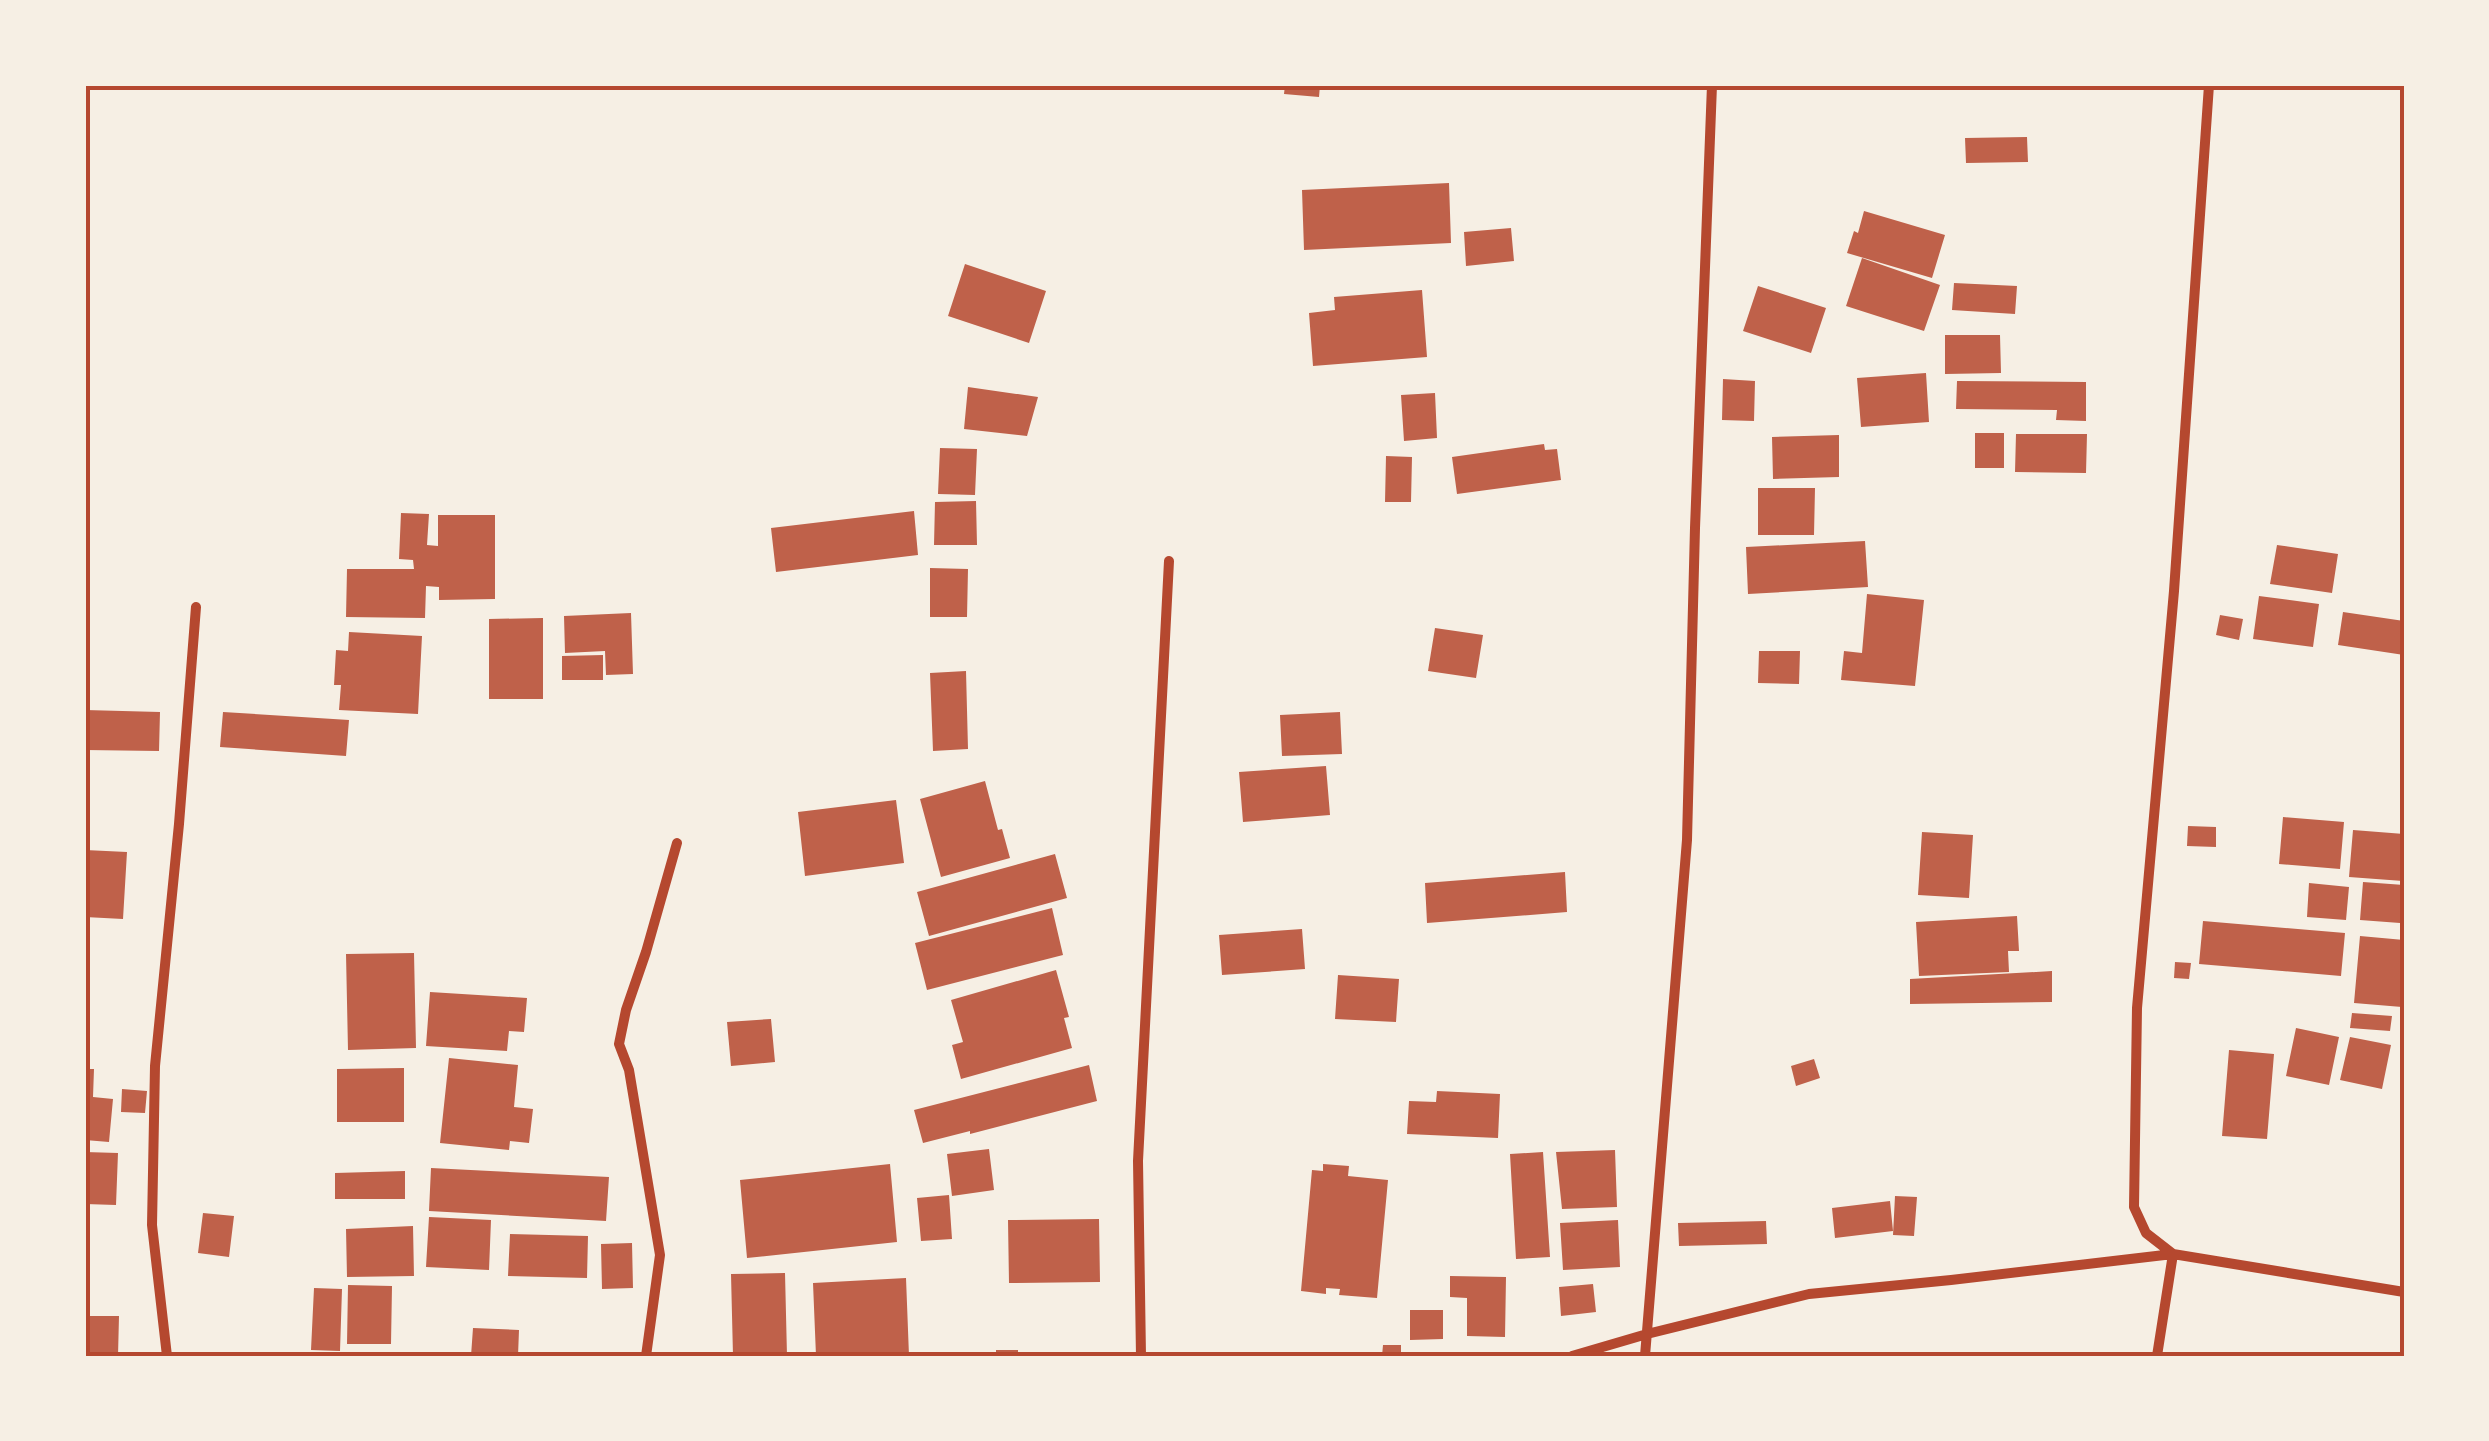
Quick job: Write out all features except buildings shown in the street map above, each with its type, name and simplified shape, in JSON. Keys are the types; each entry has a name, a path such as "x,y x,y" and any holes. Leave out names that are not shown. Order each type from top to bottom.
{"street":[{"path":"1645,1356 1686,840 1712,85"},
{"path":"2173,1254 2146,1234 2134,1206 2137,1008 2174,591 2209,85"},
{"path":"1142,1356 1138,1162 1169,562"},
{"path":"167,1356 152,1225 155,1066 196,607"},
{"path":"646,1356 660,1255 629,1070 618,1044 677,843"},
{"path":"2157,1356 2173,1254"},
{"path":"1572,1356 1809,1294 2173,1254 2404,1292"}]}
